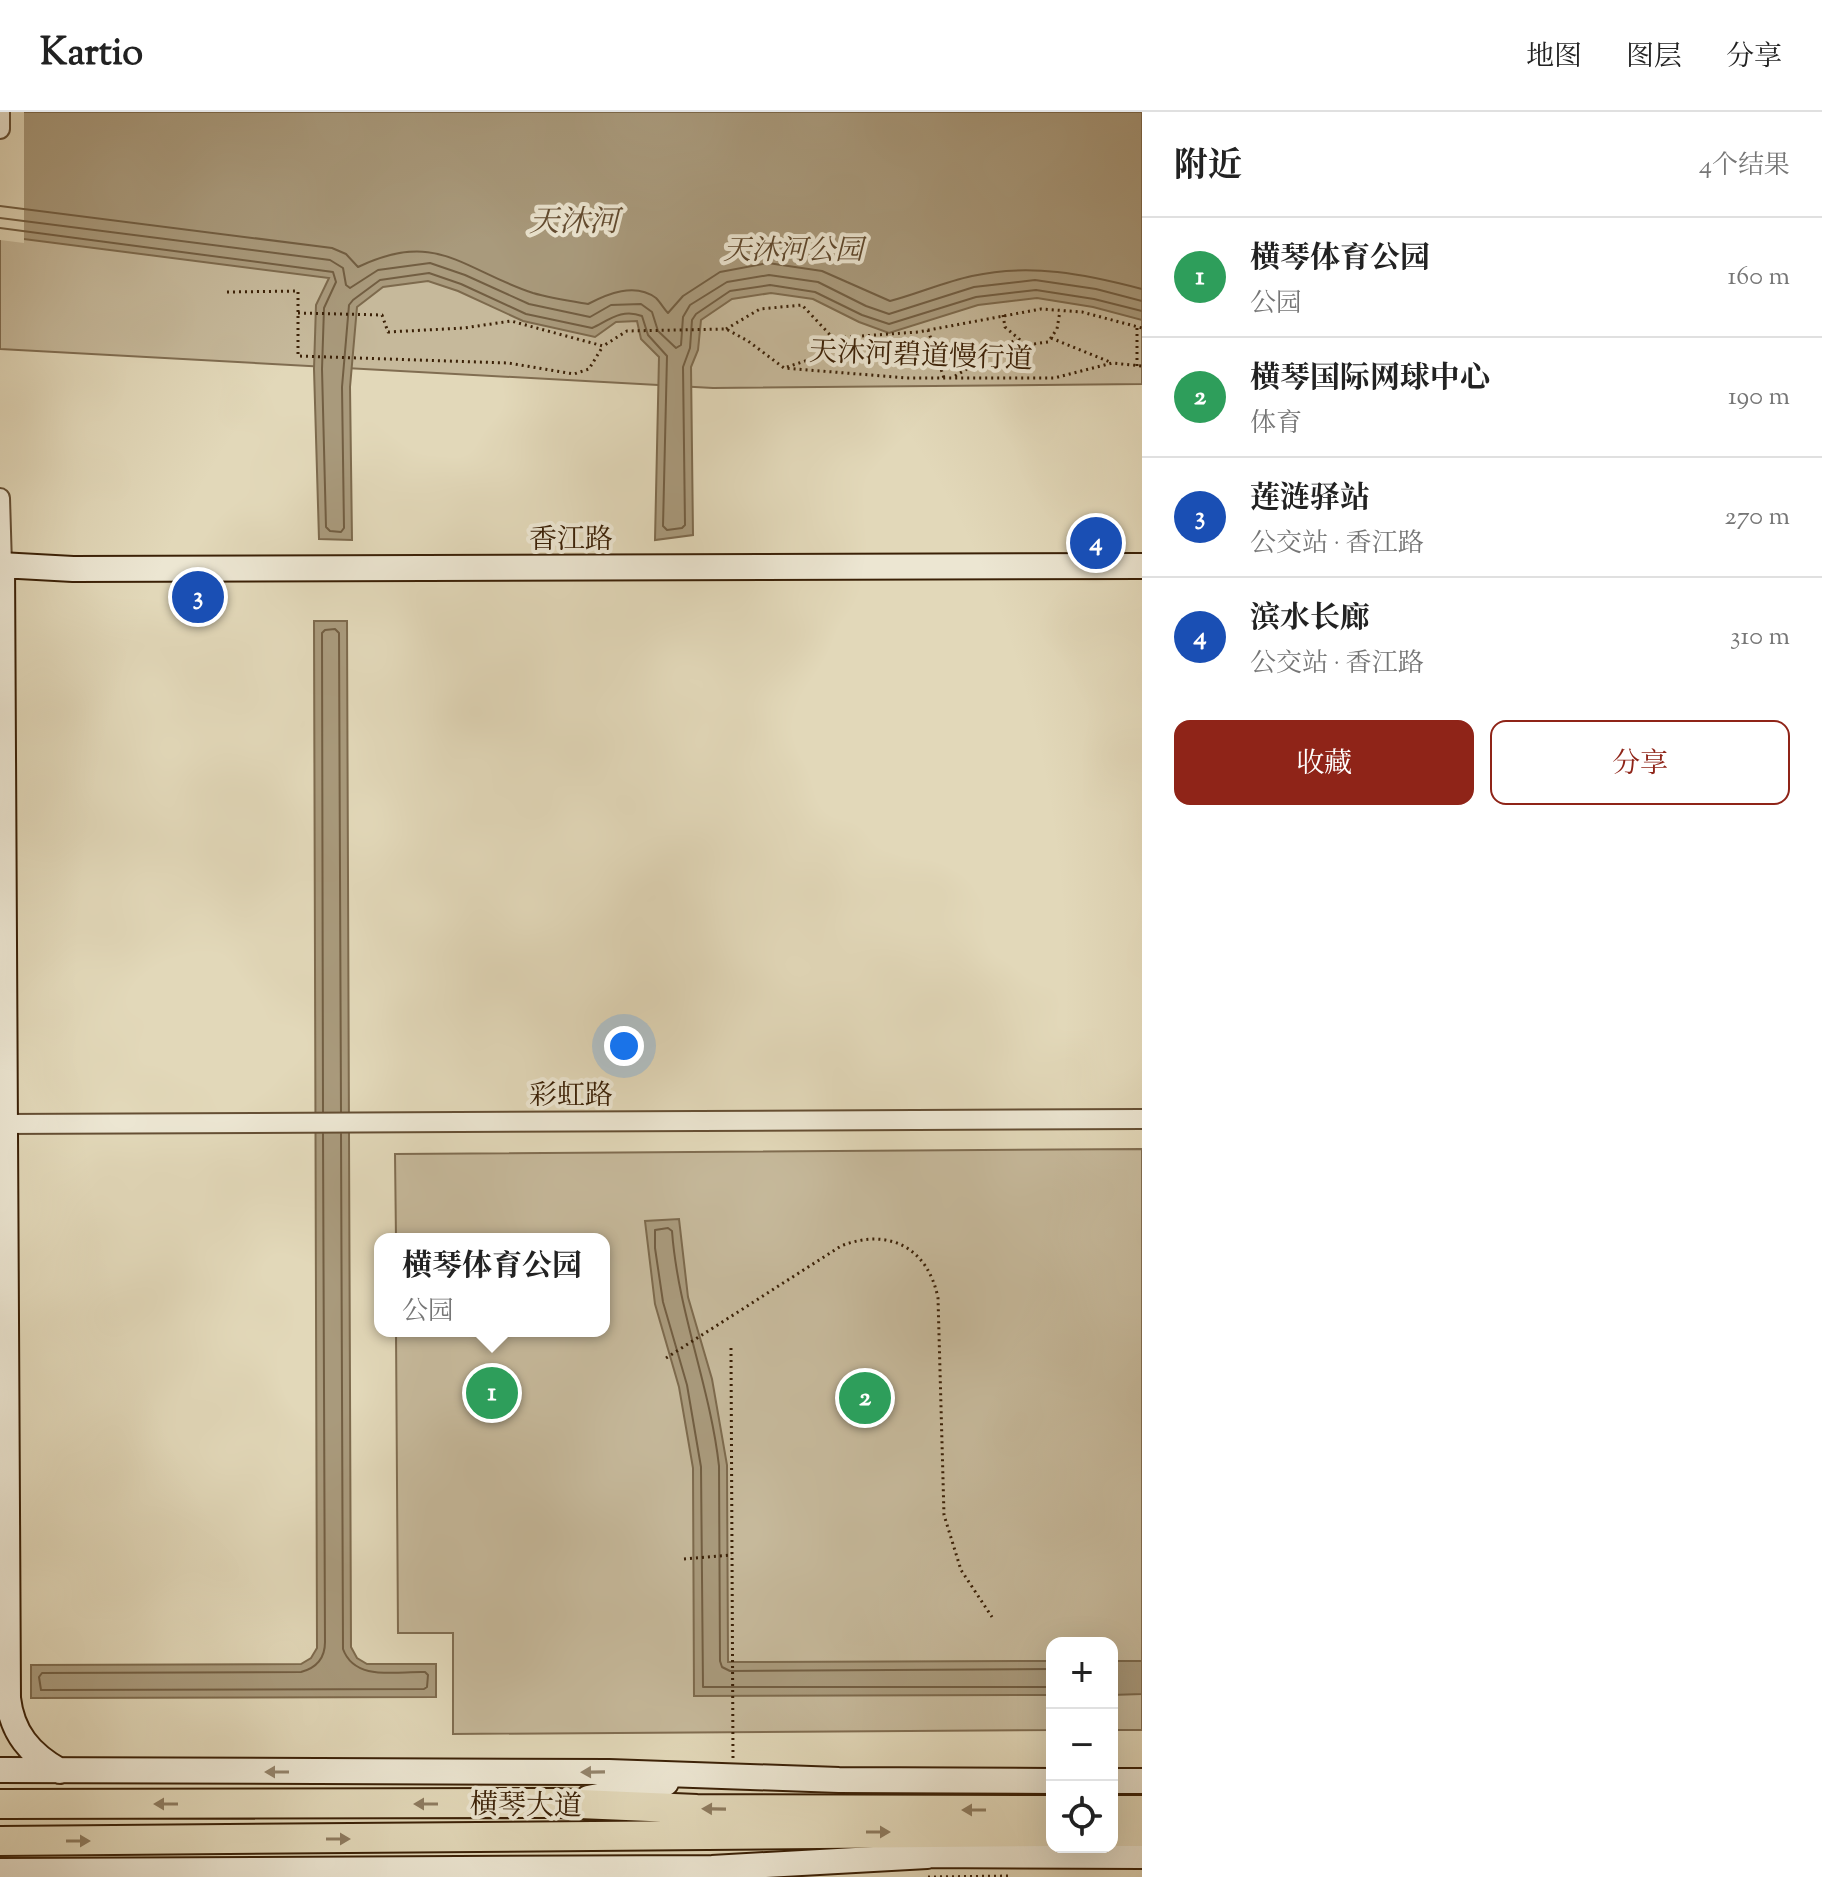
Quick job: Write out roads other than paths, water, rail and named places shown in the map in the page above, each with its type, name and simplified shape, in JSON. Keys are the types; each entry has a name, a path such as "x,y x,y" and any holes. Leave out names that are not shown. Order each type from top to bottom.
{"main road":[{"name":"香江路","path":"1,565 73,569 1142,566"},
{"path":"1,565 2,1124 8,1698 12,1721 22,1741 38,1758 60,1771"},
{"path":"0,1729 8,1698"},
{"path":"556,1803 730,1768"},
{"path":"0,1770 730,1768 839,1780 1046,1781"},
{"path":"1118,1781 1142,1781"},
{"name":"横琴大道","path":"0,1804 556,1803 697,1809 1046,1810"},
{"path":"1118,1810 1142,1810"},
{"name":"横琴大道","path":"0,1841 1046,1832"},
{"path":"1118,1832 1142,1832"},
{"path":"587,1837 927,1856"},
{"path":"0,1871 508,1874 712,1868 927,1856 1142,1856"}],"street":[{"path":"0,112 0,129"},
{"path":"0,498 1,565"},
{"name":"彩虹路","path":"2,1124 1142,1119"}],"water":[{"name":"天沐河","path":"0,112 1142,112 1142,320 1093,307 1037,298 978,305 889,333 813,299 771,293 732,299 701,320 698,350 691,367 693,535 655,540 659,357 641,339 637,321 616,322 595,337 523,321 458,291 428,281 383,287 357,307 350,387 352,540 319,539 314,369 316,305 329,278 0,236"},
{"path":"314,621 347,621 351,1647 357,1658 367,1664 436,1664 436,1697 31,1698 31,1665 301,1664 311,1658 317,1648"},
{"path":"679,1219 688,1297 712,1379 727,1465 728,1662 1046,1661 1046,1695 694,1696 693,1468 679,1387 655,1304 645,1221"},
{"path":"1118,1661 1142,1661 1142,1694 1118,1695"}],"place":[{"name":"滨水长廊","path":"1096,543"},
{"name":"莲涟驿站","path":"198,597"},
{"name":"横琴体育公园","path":"492,1393"},
{"name":"横琴国际网球中心","path":"865,1398"}],"park label":[{"name":"天沐河公园","path":"793,249"}]}
